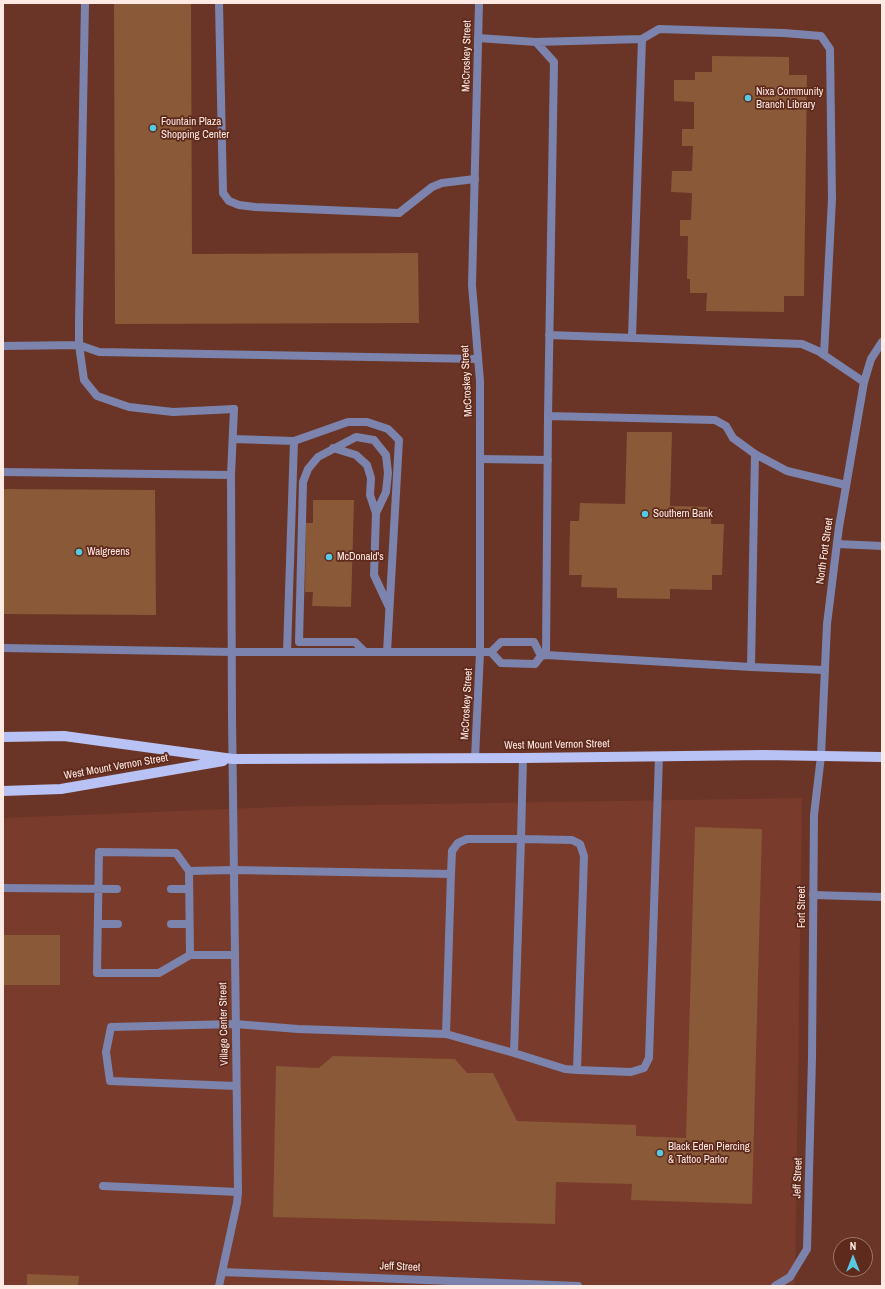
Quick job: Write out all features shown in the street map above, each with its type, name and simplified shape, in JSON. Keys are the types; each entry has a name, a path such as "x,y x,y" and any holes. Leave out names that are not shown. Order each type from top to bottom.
{"main road":[{"name":"West Mount Vernon Street","path":"3,737 64,736 232,759 658,756 882,757"},
{"name":"West Mount Vernon Street","path":"3,791 61,789 232,759"}],"street":[{"path":"79,344 85,3"},
{"path":"219,3 223,193 229,201 239,205 256,207 399,213 432,187 442,183 475,179"},
{"name":"McCroskey Street","path":"475,758 480,653 480,381 472,285 479,3"},
{"path":"478,38 536,42 642,39 660,29 784,33 821,36 830,49 832,200 824,355"},
{"path":"632,337 642,39"},
{"path":"536,42 554,62 544,656"},
{"path":"549,335 802,344 824,355 864,382"},
{"name":"North Fort Street","path":"821,756 827,624 837,544 864,382 874,352 882,342"},
{"path":"3,346 79,344 99,352 478,359"},
{"name":"Village Center Street","path":"79,344 84,380 97,396 129,406 173,412 234,409 231,475 232,759 234,808 234,955 238,1192 219,1286"},
{"path":"548,416 715,420 726,426 733,438 755,454 787,470 846,485"},
{"path":"232,439 294,441 348,422 367,422 388,429 399,440 387,652"},
{"path":"365,652 355,642 299,642 303,482 308,468 318,457 356,437 374,440 386,455 388,473 386,492 376,513"},
{"path":"287,652 294,441"},
{"path":"333,448 356,455 367,465 371,478 370,495 376,513 374,576 389,607"},
{"path":"751,667 755,454"},
{"path":"480,459 548,460"},
{"path":"3,472 231,475"},
{"path":"837,544 882,546"},
{"path":"3,648 232,652 480,653 491,652 501,642 534,642 544,656"},
{"path":"491,652 501,663 535,664 544,656 826,670"},
{"path":"236,1086 110,1082 106,1052 111,1027 235,1024 298,1029 446,1034 565,1069 631,1072 644,1068 649,1058 658,756"},
{"name":"Fort Street","path":"812,1058 814,815 821,756"},
{"path":"514,1053 523,758"},
{"path":"446,1034 452,851 458,843 467,839 572,840 580,844 584,856 577,1070"},
{"path":"190,955 189,871 176,852 99,852 97,973 159,973 190,955 234,955"},
{"path":"189,871 234,870 451,874"},
{"path":"3,888 117,889"},
{"path":"171,889 190,889"},
{"path":"813,895 882,897"},
{"path":"98,924 118,924"},
{"path":"171,924 190,924"},
{"name":"Jeff Street","path":"775,1286 790,1277 807,1249 812,1058"},
{"path":"104,1186 238,1192"},
{"name":"Jeff Street","path":"222,1272 440,1283 578,1286"}],"shaded area":[{"path":"802,798 795,1286 3,1286 3,818 303,806"}],"building":[{"name":"Fountain Plaza Shopping Center","path":"114,3 191,3 192,254 418,253 419,323 115,324"},
{"path":"712,56 789,57 789,75 807,75 804,296 784,296 784,312 706,311 707,293 690,293 690,279 687,279 688,236 680,236 680,220 691,220 692,193 671,192 672,171 692,171 693,146 682,146 682,129 694,129 694,102 674,101 674,80 695,80 695,72 712,72"},
{"name":"Southern Bank","path":"627,432 672,432 670,506 711,507 711,524 724,524 722,575 712,575 712,590 670,589 670,599 617,598 617,588 581,587 582,575 569,575 570,521 579,521 580,503 625,504"},
{"name":"Walgreens","path":"3,489 155,490 156,615 3,614"},
{"name":"McDonald's","path":"313,500 354,500 351,607 312,606 313,592 305,592 306,523 313,523"},
{"path":"695,827 762,829 752,1204 631,1200 632,1184 556,1182 555,1224 273,1217 276,1066 319,1068 333,1056 455,1059 467,1073 493,1073 517,1121 636,1125 636,1136 686,1138"},
{"path":"3,935 60,935 60,985 3,985"},
{"path":"27,1274 79,1276 78,1286 27,1286"}],"place":[{"name":"Nixa Community Branch Library","path":"748,98"},
{"name":"Fountain Plaza Shopping Center","path":"153,128"},
{"name":"Southern Bank","path":"645,514"},
{"name":"Walgreens","path":"79,552"},
{"name":"McDonald's","path":"329,557"},
{"name":"Black Eden Piercing & Tattoo Parlor","path":"660,1153"}]}
